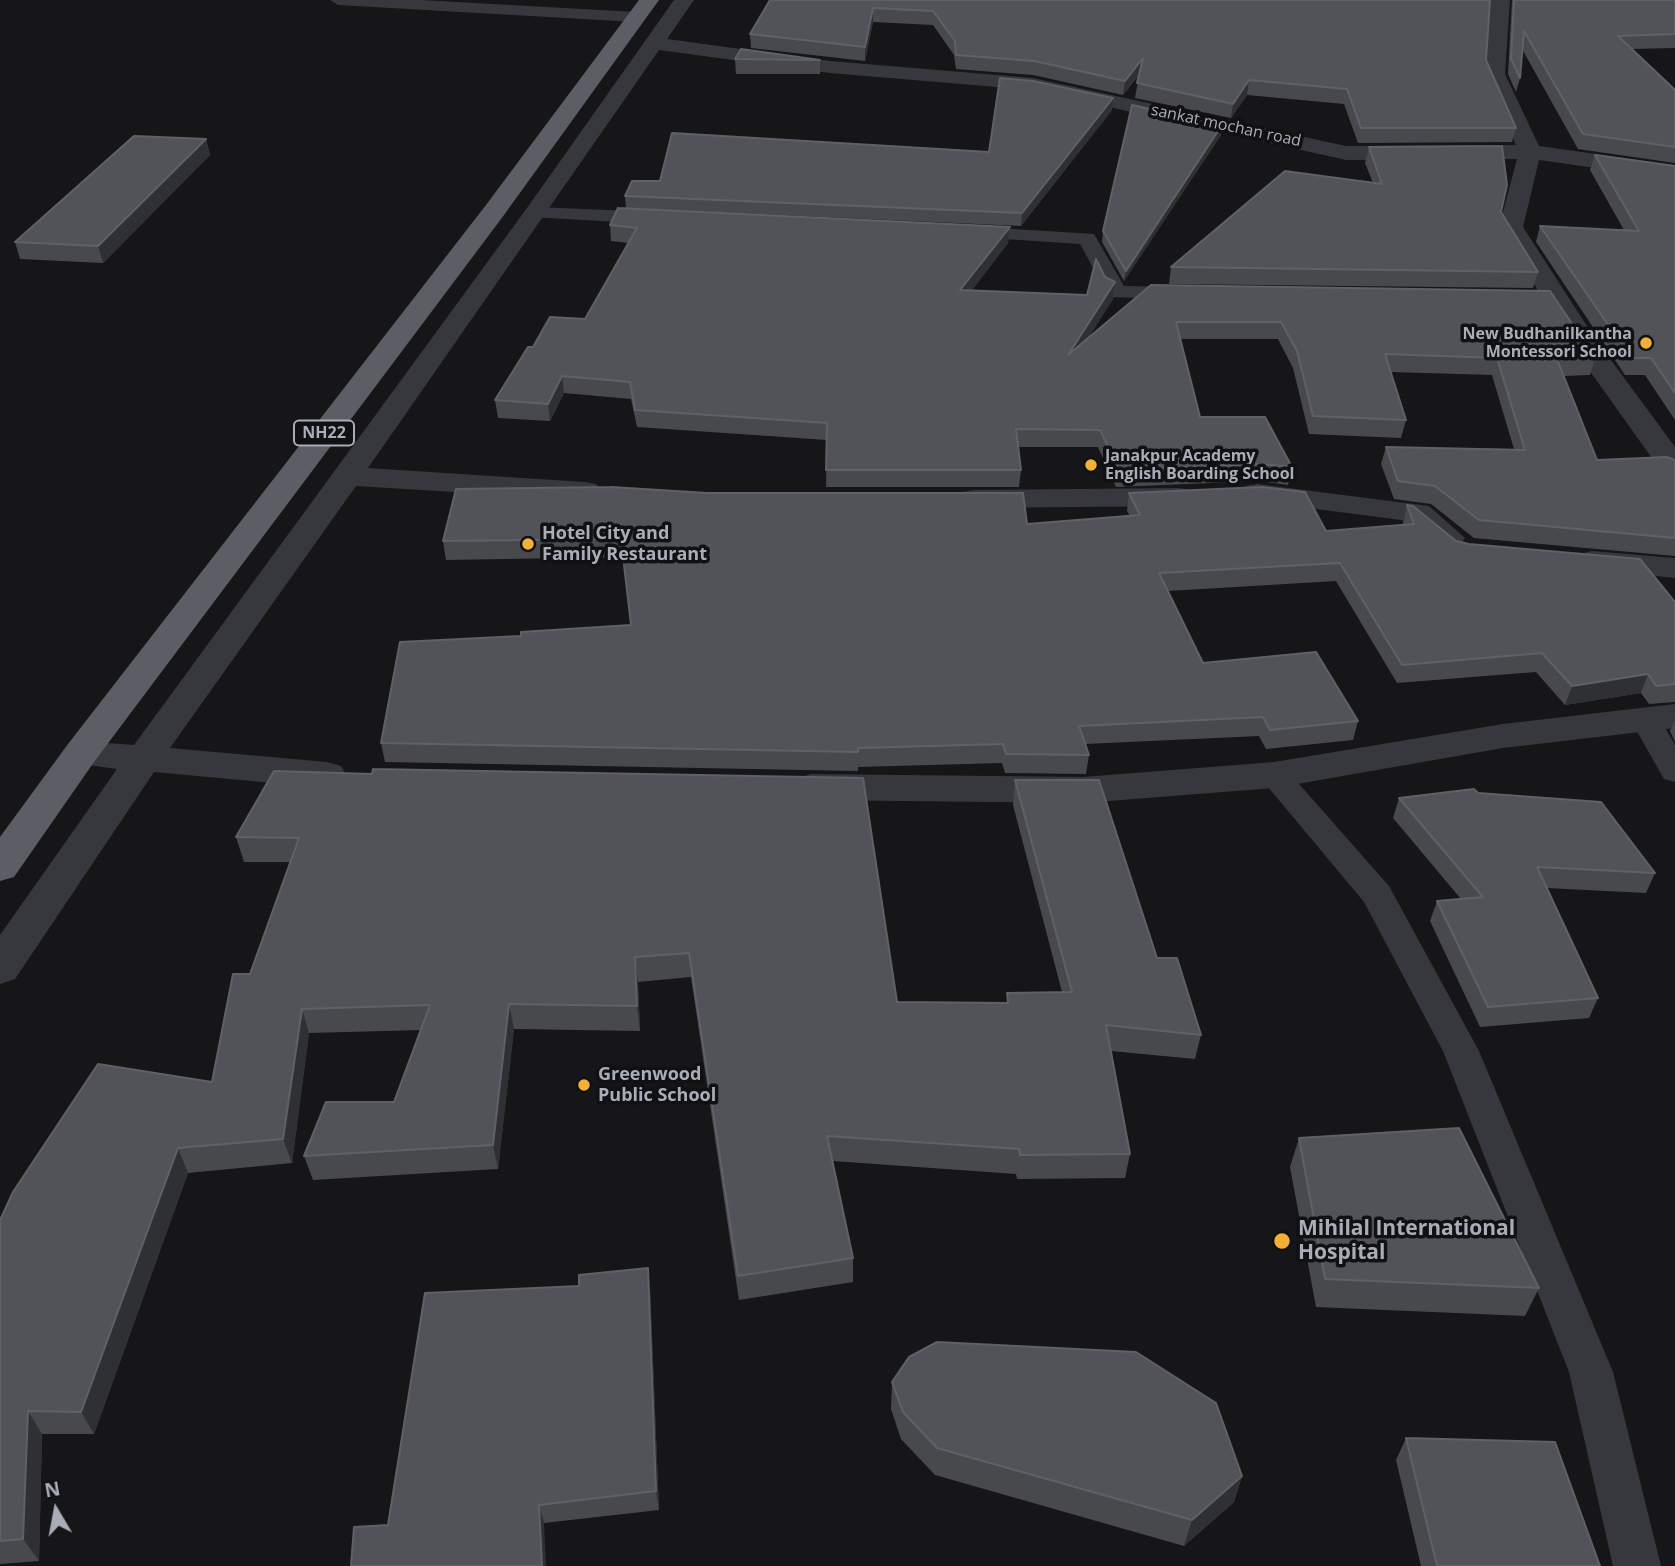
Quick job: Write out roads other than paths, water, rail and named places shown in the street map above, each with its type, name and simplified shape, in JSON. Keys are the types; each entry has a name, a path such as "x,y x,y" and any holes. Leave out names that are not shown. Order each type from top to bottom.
{"highway":[{"name":"NH22","path":"0,867 81,753 495,210 643,8"}],"street":[{"name":"NH22","path":"0,968 144,758 536,213 684,0"},
{"path":"1500,0 1495,74 1530,152 1510,227 1555,298 1675,468"},
{"name":"sankat mochan road","path":"653,43 830,67 1033,85 1346,153 1530,152 1675,172"},
{"path":"346,476 611,493"},
{"path":"943,499 1259,493 1418,513 1464,550 1477,551"},
{"path":"1556,558 1675,568"},
{"path":"780,786 1083,790 1274,775 1503,736 1660,718"},
{"path":"81,753 289,774 356,776"}],"lane":[{"path":"338,0 643,8"},
{"path":"536,213 674,219"},
{"path":"949,232 1087,238 1117,292 1199,293"},
{"path":"1528,298 1555,298"},
{"path":"1660,718 1675,772"},
{"path":"1274,775 1377,895 1461,1051 1591,1372 1637,1566"}],"place":[{"name":"New Budhanilkantha Montessori School","path":"1646,343"},
{"name":"Janakpur Academy English Boarding School","path":"1091,465"},
{"name":"Hotel City and Family Restaurant","path":"528,544"},
{"name":"Greenwood Public School","path":"584,1085"},
{"name":"Mihilal International Hospital","path":"1282,1241"}]}
